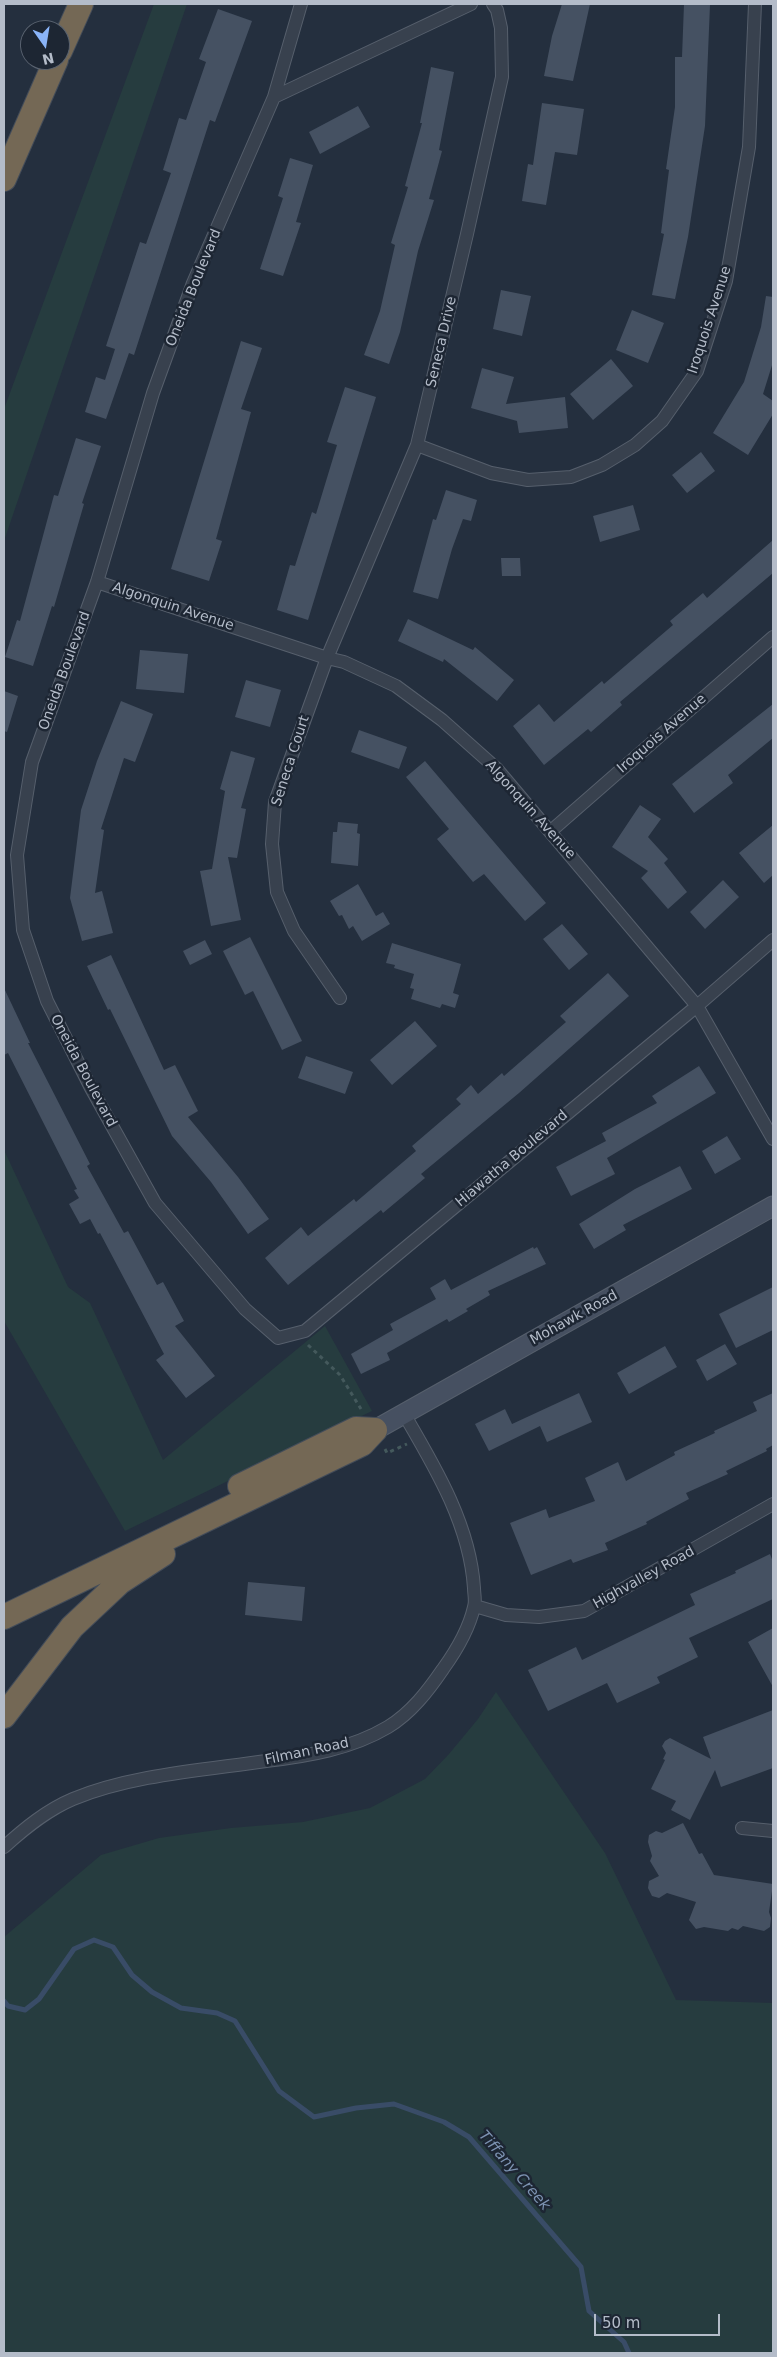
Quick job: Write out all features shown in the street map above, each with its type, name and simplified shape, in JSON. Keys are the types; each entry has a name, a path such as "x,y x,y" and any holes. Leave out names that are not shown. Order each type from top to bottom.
{"highway":[{"path":"70,29 81,4"},
{"path":"4,179 52,70"},
{"path":"4,1608 108,1552 356,1429 375,1430"},
{"path":"4,1608 242,1503 362,1444 375,1430"},
{"path":"4,1716 72,1627 120,1582 242,1503"}],"main road":[{"name":"Mohawk Road","path":"375,1430 773,1206"}],"street":[{"name":"Oneida Boulevard","path":"245,1309 155,1203 91,1088 47,1001 24,930 17,854 32,762 97,582 153,393 190,292 274,97 301,4"},
{"path":"274,97 471,4"},
{"name":"Iroquois Avenue","path":"418,445 491,473 528,480 570,477 602,465 634,445 662,421 697,371 726,281 749,147 756,4"},
{"name":"Seneca Drive","path":"327,658 418,445 502,77 501,28 498,6"},
{"name":"Algonquin Avenue","path":"97,582 344,662 396,686 442,720 497,769 697,1006 773,1139"},
{"name":"Iroquois Avenue","path":"550,831 773,637"},
{"name":"Seneca Court","path":"327,658 275,802 272,844 277,892 294,931 340,998"},
{"name":"Hiawatha Boulevard","path":"245,1309 278,1338 305,1331 697,1006 773,940"},
{"name":"Filman Road","path":"4,1847 30,1824 72,1799 114,1785 300,1757 349,1745 388,1726 422,1699 447,1664 464,1634 475,1606 473,1567 461,1526 438,1475 404,1414"},
{"name":"Highvalley Road","path":"475,1606 506,1615 539,1616 584,1611 773,1504"},
{"path":"742,1828 773,1832"}],"path":[{"path":"305,1331 307,1344 340,1375 375,1430 387,1453 419,1439"}],"green space":[{"path":"154,4 187,4 4,541 4,409"},
{"path":"4,1150 68,1287 90,1303 163,1460 325,1326 372,1411 125,1531 4,1321"},
{"path":"496,1692 605,1853 676,2000 773,2003 773,2353 4,2353 4,1937 101,1855 159,1838 231,1828 303,1822 370,1808 425,1779 478,1719"}],"building":[{"path":"562,4 590,4 573,81 544,76 552,36"},
{"path":"684,4 710,5 705,126 688,237 675,299 652,295 664,234 661,233 669,170 666,169 675,107 675,57 682,57"},
{"path":"218,9 252,21 215,122 210,120 134,355 129,353 106,419 85,412 96,377 105,380 115,349 106,346 140,242 146,244 171,173 163,170 179,118 186,120 206,62 199,59"},
{"path":"431,67 454,72 439,150 442,151 429,199 434,200 418,251 400,332 389,364 364,355 380,311 395,245 391,243 408,187 405,186 422,123 420,123"},
{"path":"542,103 584,109 577,155 555,152 546,205 522,201 528,164 533,165"},
{"path":"358,106 370,127 320,154 309,132"},
{"path":"290,158 313,165 296,222 301,223 283,276 260,269 283,198 278,196"},
{"path":"501,290 531,296 522,336 493,329"},
{"path":"766,296 773,297 773,362 763,394 773,401 773,414 748,455 713,433 744,382 761,327"},
{"path":"632,310 664,323 648,363 616,350"},
{"path":"241,341 262,348 241,409 251,412 216,539 222,541 209,581 171,569"},
{"path":"611,359 633,386 593,420 570,394"},
{"path":"482,368 514,377 506,404 565,397 568,428 519,433 517,421 471,408"},
{"path":"345,387 376,397 308,620 277,610 290,565 295,566 312,512 316,514 337,445 327,442"},
{"path":"76,438 101,446 82,503 84,504 54,607 52,606 33,666 5,657 17,620 20,621 54,495 58,496"},
{"path":"701,452 715,471 687,493 672,475"},
{"path":"446,490 477,500 471,521 463,519 452,549 438,599 413,592 433,519 436,520"},
{"path":"633,505 640,530 600,542 593,516"},
{"path":"773,540 773,573 620,702 622,705 591,732 588,729 544,765 513,726 539,704 554,722 602,681 604,684 673,625 670,621 703,593 707,598"},
{"path":"501,558 520,558 521,576 502,576"},
{"path":"408,619 473,650 475,647 514,680 497,701 444,659 443,662 398,641"},
{"path":"140,650 188,654 184,693 136,689"},
{"path":"246,680 281,690 270,727 235,717"},
{"path":"4,691 18,696 7,732 4,731"},
{"path":"121,701 153,714 135,762 124,758 101,829 104,830 95,893 102,891 113,933 82,941 70,898 81,810 97,761"},
{"path":"773,704 773,738 728,775 733,783 694,813 672,784"},
{"path":"359,730 407,747 399,769 351,752"},
{"path":"231,751 255,758 241,808 246,809 237,858 228,857 241,920 211,926 200,871 212,869 225,791 220,789"},
{"path":"425,761 546,903 525,921 484,874 473,882 437,839 449,829 406,777"},
{"path":"640,805 661,819 648,837 668,859 664,863 687,892 668,909 641,878 648,871 612,847"},
{"path":"338,822 358,824 357,833 360,834 358,866 331,863 333,832 337,832"},
{"path":"773,825 773,875 764,883 739,853"},
{"path":"723,880 739,897 705,929 690,912"},
{"path":"358,884 376,916 383,912 390,924 362,941 353,926 349,929 342,915 339,916 330,901"},
{"path":"562,924 588,954 569,970 543,939"},
{"path":"250,937 302,1041 282,1050 253,991 245,995 223,951"},
{"path":"205,940 212,954 190,965 183,951"},
{"path":"392,943 461,964 453,993 459,995 455,1008 442,1004 440,1008 411,999 414,989 410,988 414,974 394,968 395,965 386,963"},
{"path":"111,955 164,1070 175,1065 198,1111 188,1117 238,1177 269,1219 248,1234 211,1182 172,1136 110,1009 108,1010 87,966"},
{"path":"608,973 629,996 519,1093 421,1174 425,1178 383,1213 381,1210 288,1285 265,1258 301,1227 308,1236 354,1199 356,1202 416,1151 412,1146 461,1104 456,1099 471,1085 478,1094 502,1073 504,1076 566,1022 560,1016"},
{"path":"4,988 30,1043 28,1043 90,1164 87,1166 124,1233 128,1231 157,1285 163,1282 184,1321 175,1326 215,1376 186,1398 156,1360 164,1354 100,1233 98,1234 90,1219 80,1224 69,1204 79,1198 74,1190 77,1189 8,1053 4,1055"},
{"path":"415,1021 437,1046 392,1085 370,1060"},
{"path":"306,1056 353,1072 345,1094 298,1078"},
{"path":"699,1066 716,1093 607,1158 615,1174 571,1196 556,1167 606,1141 602,1133 657,1103 652,1096"},
{"path":"727,1136 741,1159 715,1174 702,1151"},
{"path":"680,1166 692,1189 623,1225 626,1230 594,1249 579,1224 635,1189"},
{"path":"533,1247 534,1249 537,1247 546,1264 488,1291 490,1295 466,1309 468,1311 449,1322 447,1319 387,1353 390,1360 361,1374 351,1354 393,1330 390,1324 436,1299 430,1288 445,1279 451,1290"},
{"path":"773,1287 773,1330 736,1348 719,1314"},
{"path":"725,1344 737,1364 707,1381 696,1360"},
{"path":"665,1346 677,1367 629,1394 617,1373"},
{"path":"579,1393 592,1422 547,1442 540,1426 489,1451 475,1424 505,1409 512,1424"},
{"path":"773,1393 773,1445 766,1449 767,1451 726,1471 728,1474 686,1493 689,1499 646,1522 647,1524 605,1543 608,1550 573,1563 571,1559 531,1575 510,1523 546,1509 549,1518 595,1501 585,1478 618,1462 626,1481 675,1455 674,1452 757,1411 753,1402"},
{"path":"770,1554 773,1562 773,1599 689,1638 698,1657 657,1677 660,1683 617,1703 607,1683 548,1711 528,1670 576,1647 582,1660 695,1605 690,1594 736,1573 735,1571"},
{"path":"248,1582 305,1587 302,1621 245,1615"},
{"path":"773,1628 773,1687 748,1642"},
{"path":"773,1710 773,1768 721,1787 715,1770 690,1820 671,1810 676,1801 651,1789 665,1760 663,1759 666,1753 662,1746 665,1741 670,1738 711,1759 703,1737"},
{"path":"683,1823 699,1854 702,1853 714,1875 773,1884 769,1912 771,1918 770,1927 764,1931 743,1926 738,1930 732,1928 728,1931 704,1927 696,1929 689,1920 696,1902 667,1893 659,1898 652,1896 648,1888 649,1881 659,1876 650,1861 652,1856 648,1842 649,1835 656,1831 662,1833"}],"waterway":[{"name":"Tiffany Creek","path":"4,2001 8,2006 25,2010 39,1999 74,1949 94,1940 113,1947 132,1975 152,1992 181,2008 217,2013 235,2021 279,2091 314,2117 356,2108 394,2104 444,2122 469,2137 581,2267 589,2311 624,2342 629,2353"}]}
